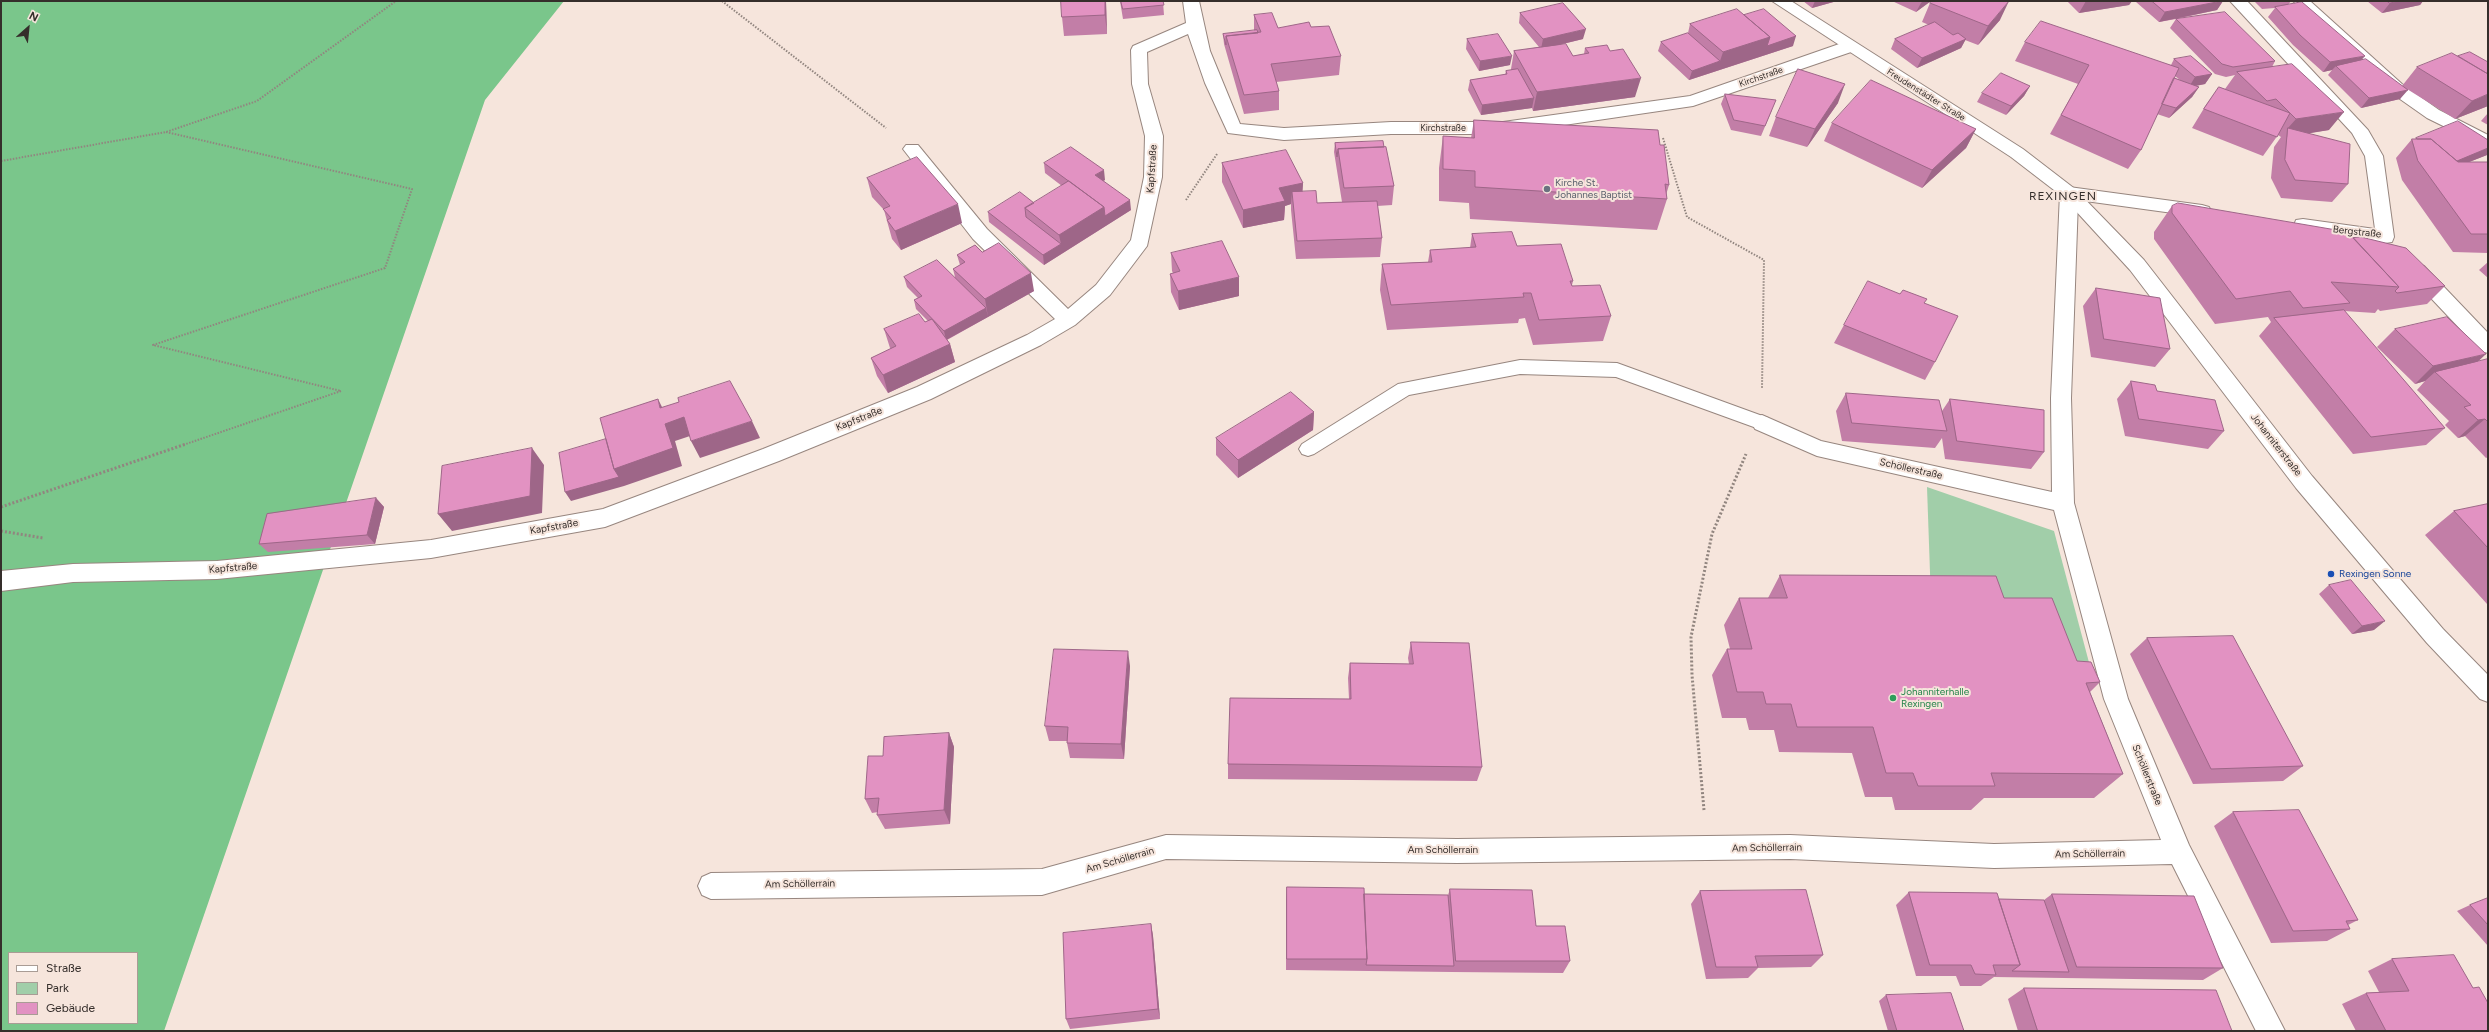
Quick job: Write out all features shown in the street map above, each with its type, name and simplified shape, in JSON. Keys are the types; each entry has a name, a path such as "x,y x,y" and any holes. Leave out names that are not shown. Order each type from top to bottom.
{"street":[{"path":"1191,1 1193,26 1212,83 1234,129"},
{"name":"Freudenstädter Straße","path":"1780,1 1848,47 2017,153 2069,193"},
{"name":"Bergstraße","path":"2238,1 2359,130 2374,156 2396,248 2282,222"},
{"path":"2301,1 2396,88 2433,114 2488,142"},
{"name":"Kapfstraße","path":"1,581 73,573 217,570 431,549 605,518 772,455 924,393 1034,340 1068,320 1103,290 1140,241 1146,220 1153,177 1154,136 1140,84 1139,50 1193,26"},
{"name":"Kirchstraße","path":"1234,129 1284,134 1391,128 1503,128 1693,100 1848,47"},
{"path":"912,149 980,234 1068,320"},
{"path":"2069,193 2219,214"},
{"name":"Schöllerstraße","path":"2069,193 2061,398 2063,503 2116,699 2179,852 2271,1031"},
{"name":"Johanniterstraße","path":"2069,193 2137,265 2304,482 2435,636 2488,691"},
{"path":"2396,248 2488,346"},
{"name":"Schöllerstraße","path":"1762,423 1817,448 2063,503"},
{"name":"Am Schöllerrain","path":"711,886 1042,882 1166,847 1457,851 1790,847 1994,856 2179,852"}],"lane":[{"path":"1308,450 1404,389 1520,367 1617,370 1762,423"}],"path":[{"path":"1,161 166,132 257,101 396,1"},
{"path":"722,1 912,149"},
{"path":"1185,201 1234,129"},
{"path":"1,508 341,391 153,345 385,268 412,189 166,132"},
{"path":"1666,156 1687,217 1764,260 1762,423 1755,433 1712,534 1691,637 1692,675 1709,849"}],"green space":[{"path":"1,1 564,1 485,100 164,1031 1,1031"},
{"path":"1927,487 2054,531 2095,685 1931,601"}],"building":[{"path":"1061,1 1105,1 1105,15 1062,17"},
{"path":"1121,1 1163,1 1164,5 1123,9"},
{"path":"1932,1 2009,1 1988,26 1930,3"},
{"path":"2152,1 2222,1 2165,12"},
{"path":"2387,1 2400,1 2390,3"},
{"path":"2302,2 2365,56 2330,62 2300,35 2275,7"},
{"path":"1563,3 1586,29 1543,39 1520,13"},
{"path":"1737,9 1770,37 1723,52 1690,24"},
{"path":"1764,9 1796,36 1767,46 1770,37 1744,15"},
{"path":"2225,12 2275,61 2233,67 2222,64 2176,19"},
{"path":"1272,13 1278,28 1309,22 1311,27 1329,26 1341,56 1271,64 1279,91 1244,95 1226,36 1261,32 1254,15"},
{"path":"2041,21 2179,68 2141,150 2061,115 2089,65 2025,42"},
{"path":"1935,22 1953,35 1958,33 1966,39 1922,58 1895,39"},
{"path":"1257,30 1258,33 1226,36 1226,45 1223,34"},
{"path":"1688,33 1720,61 1692,71 1661,42"},
{"path":"1498,34 1512,56 1480,61 1467,39"},
{"path":"1566,44 1573,56 1589,53 1585,48 1607,45 1610,51 1623,49 1641,78 1537,92 1514,51"},
{"path":"2470,52 2488,62 2488,74 2458,56"},
{"path":"2452,53 2488,74 2488,94 2472,101 2417,67"},
{"path":"2191,56 2212,74 2195,77 2174,59"},
{"path":"2366,59 2408,90 2369,98 2336,66"},
{"path":"2292,64 2344,112 2296,119 2276,99 2267,101 2237,72"},
{"path":"1518,69 1534,98 1482,105 1470,80 1507,74 1506,71"},
{"path":"1798,69 1845,84 1815,129 1776,117"},
{"path":"2001,73 2030,86 2011,106 1982,93"},
{"path":"2174,78 2199,87 2176,108 2162,104"},
{"path":"1871,80 1976,129 1932,170 1832,123"},
{"path":"2219,87 2290,113 2277,137 2204,109"},
{"path":"1725,94 1776,100 1765,126 1734,120"},
{"path":"1474,120 1658,130 1660,145 1664,145 1669,185 1665,184 1667,199 1475,187 1475,171 1443,169 1443,136 1474,138"},
{"path":"2458,121 2488,140 2488,148 2457,161 2431,139 2416,138"},
{"path":"2288,128 2350,144 2348,184 2295,180 2285,160"},
{"path":"2412,139 2431,139 2458,162 2488,162 2488,234 2471,234 2418,161"},
{"path":"1383,141 1384,147 1338,149 1337,157 1335,143"},
{"path":"1071,147 1104,170 1095,175 1130,200 1105,216 1104,207 1044,163"},
{"path":"1386,147 1394,186 1344,188 1338,149"},
{"path":"1286,150 1303,183 1279,188 1285,201 1243,210 1222,163"},
{"path":"917,157 958,204 895,231 887,220 891,218 883,209 890,206 867,178"},
{"path":"1069,181 1104,207 1059,235 1025,208"},
{"path":"1316,191 1317,203 1377,201 1382,238 1297,241 1292,192"},
{"path":"1020,192 1034,203 1025,208 1026,217 1061,244 1043,255 988,212"},
{"path":"2178,203 2348,232 2399,287 2331,282 2350,303 2303,308 2290,291 2236,299 2172,213 2172,206"},
{"path":"1512,232 1517,246 1561,244 1573,281 1570,281 1572,286 1600,285 1611,316 1539,320 1531,293 1523,293 1524,297 1391,305 1382,264 1432,262 1430,250 1476,247 1472,234"},
{"path":"2361,237 2406,248 2445,286 2397,293 2395,291 2399,287 2353,238"},
{"path":"1222,241 1239,277 1178,291 1170,274 1180,271 1171,253"},
{"path":"999,243 1031,273 985,299 953,269 965,262 957,255 975,245 982,252"},
{"path":"937,260 986,308 944,331 914,300 922,296 904,277"},
{"path":"1868,281 1900,294 1903,290 1927,299 1924,303 1958,316 1935,362 1844,325"},
{"path":"2096,288 2160,298 2170,349 2104,339"},
{"path":"2344,310 2445,428 2371,437 2274,318"},
{"path":"919,314 925,322 932,319 950,344 883,375 871,358 896,346 884,329"},
{"path":"2447,317 2486,354 2433,366 2395,329"},
{"path":"2488,359 2488,422 2485,419 2478,420 2464,407 2471,405 2435,372"},
{"path":"730,381 752,421 691,441 684,417 665,424 673,448 614,469 600,418 658,399 660,408 679,402 678,398"},
{"path":"2131,381 2155,385 2157,391 2215,400 2224,431 2139,419"},
{"path":"1291,392 1314,412 1238,460 1216,438"},
{"path":"1846,393 1939,400 1947,431 1852,423"},
{"path":"1950,399 2044,410 2044,452 1957,441"},
{"path":"606,439 614,469 619,477 565,492 559,453"},
{"path":"532,448 530,496 438,514 442,466"},
{"path":"376,498 367,535 259,544 267,514"},
{"path":"2488,504 2488,548 2454,511"},
{"name":"Johanniterhalle Rexingen","path":"1780,575 1996,576 2004,598 2052,598 2077,661 2091,662 2100,682 2086,683 2123,774 1991,773 1995,786 1918,786 1913,773 1886,773 1873,727 1797,727 1791,704 1766,704 1763,692 1737,692 1727,649 1752,649 1739,598 1787,598"},
{"path":"2351,580 2385,621 2362,626 2329,585"},
{"path":"2233,636 2303,766 2211,769 2147,638"},
{"path":"1411,642 1469,643 1482,767 1228,764 1230,698 1351,699 1350,663 1413,664"},
{"path":"1054,649 1128,651 1121,744 1067,743 1068,727 1045,726"},
{"path":"949,733 944,810 877,815 879,798 865,799 868,756 883,756 884,737"},
{"path":"2299,810 2358,920 2346,921 2350,929 2293,931 2233,812"},
{"path":"1287,887 1364,888 1367,959 1287,959"},
{"path":"1450,889 1532,890 1536,926 1565,926 1570,961 1456,961"},
{"path":"1806,890 1823,955 1755,956 1758,967 1716,967 1700,891"},
{"path":"1909,892 1997,893 2020,965 1993,965 1996,975 1975,974 1971,965 1930,965"},
{"path":"1364,894 1448,895 1454,966 1366,965"},
{"path":"2052,894 2194,896 2223,968 2077,967"},
{"path":"2488,898 2488,925 2470,905"},
{"path":"1999,899 2044,900 2069,972 2012,971 2020,965"},
{"path":"1151,924 1158,1009 1066,1019 1063,933"},
{"path":"2454,955 2473,988 2479,987 2488,1003 2488,1031 2386,1031 2366,993 2409,991 2392,959"},
{"path":"2024,988 2216,990 2232,1031 2038,1031"},
{"path":"1951,993 1964,1031 1897,1031 1886,995"}],"place":[{"name":"Kirche St. Johannes Baptist","path":"1547,189"},
{"name":"Rexingen Sonne","path":"2331,574"},
{"name":"Johanniterhalle Rexingen","path":"1893,698"}],"district":[{"name":"REXINGEN","path":"2063,196"}]}
